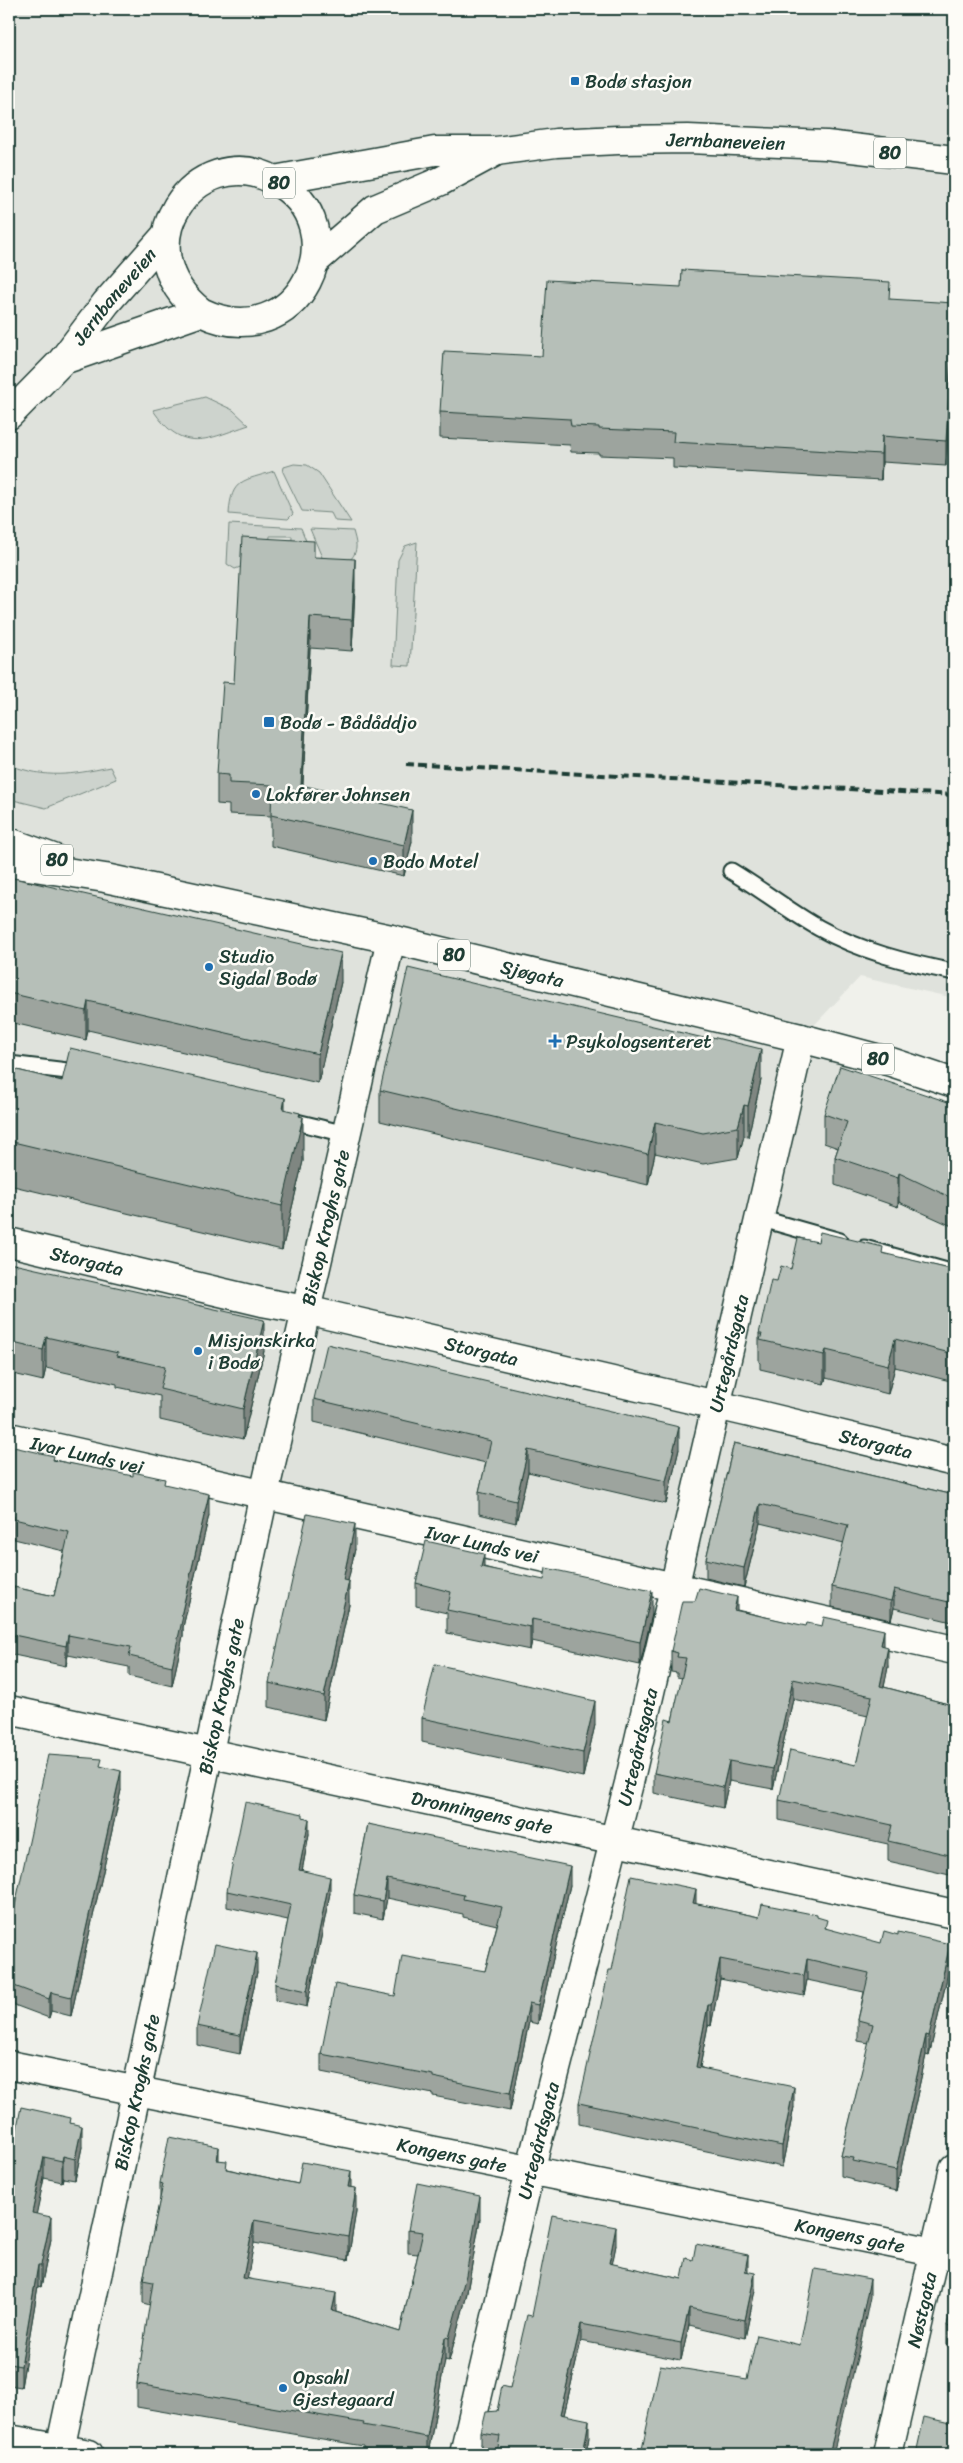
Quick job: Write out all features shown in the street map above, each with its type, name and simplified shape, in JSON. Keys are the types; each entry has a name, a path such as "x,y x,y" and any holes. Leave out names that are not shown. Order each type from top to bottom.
{"main road":[{"name":"Jernbaneveien","path":"274,180 435,151 496,151 556,144 688,139 826,145 954,160"},
{"name":"Jernbaneveien","path":"314,262 375,209 441,180 496,151"},
{"name":"Jernbaneveien","path":"244,172 274,180 300,200 314,229 316,246 314,262 301,292 281,311 255,321 227,322 201,312 187,301 172,278 165,253 166,235 177,207 189,192 204,181 228,173 244,172"},
{"name":"Jernbaneveien","path":"9,415 63,360 106,303 166,235"},
{"name":"Jernbaneveien","path":"63,360 201,312"},
{"name":"Sjøgata","path":"9,842 105,878"},
{"name":"Sjøgata","path":"9,863 105,878 391,939 802,1038 891,1062 954,1083"},
{"name":"Biskop Kroghs gate","path":"60,2452 264,1494 391,939"},
{"name":"Urtegårdsgata","path":"464,2454 530,2172 662,1644 715,1406 802,1038"},
{"name":"Storgata","path":"9,1242 954,1462"},
{"name":"Ivar Lunds vei","path":"9,1437 954,1650"},
{"name":"Dronningens gate","path":"9,1710 954,1914"},
{"name":"Kongens gate","path":"9,2066 945,2254"},
{"name":"Nøstgata","path":"888,2454 945,2254 954,2168"},
{"path":"9,2439 60,2452 89,2454"}],"lane":[{"path":"731,871 819,928 862,947 912,964 954,972"},
{"path":"9,1064 103,1077"},
{"path":"271,1116 346,1134"},
{"path":"759,1218 954,1273"}],"shaded area":[{"path":"9,9 954,9 954,998 860,977 802,1038 902,1102 954,1121 954,1648 673,1588 261,1479 9,1424"},
{"path":"205,397 233,410 249,425 220,435 197,440 185,438 175,433 164,424 153,410"},
{"path":"294,464 307,465 319,473 351,522 335,521 331,513 302,511 283,472 284,467"},
{"path":"274,471 293,514 288,519 229,514 230,502 236,487 247,480"},
{"path":"229,524 301,528 314,561 291,559 292,536 270,536 268,557 235,569 227,564"},
{"path":"310,529 353,531 356,546 354,556 351,559 324,562"},
{"path":"417,542 410,666 393,665 398,560 405,546"},
{"path":"9,765 48,774 71,774 110,767 116,779 46,808 9,799"}],"building":[{"path":"682,270 890,282 889,299 954,303 946,441 882,436 881,454 673,442 674,432 571,426 570,419 440,412 444,351 542,356 547,280 681,287"},
{"path":"242,537 314,541 314,557 355,559 352,620 310,617 301,785 412,810 404,845 271,815 272,785 229,783 229,775 217,774 223,682 234,683"},
{"path":"9,877 341,953 318,1054 88,1001 86,1011 9,993"},
{"path":"408,968 712,1040 712,1037 761,1049 748,1106 744,1105 738,1127 703,1133 655,1122 648,1154 380,1090"},
{"path":"70,1048 285,1098 283,1109 300,1113 299,1116 303,1117 282,1206 9,1141 9,1068 62,1081"},
{"path":"840,1066 954,1104 954,1199 899,1173 898,1178 835,1157 847,1122 824,1114"},
{"path":"820,1232 883,1247 882,1253 954,1270 954,1354 895,1339 888,1365 826,1350 824,1355 760,1340 762,1334 759,1334 771,1280 777,1281 781,1266 791,1269 798,1238 818,1242"},
{"path":"9,1263 264,1320 243,1409 160,1389 165,1367 117,1356 118,1353 46,1337 43,1350 9,1342"},
{"path":"327,1344 679,1427 666,1481 528,1450 516,1501 479,1492 491,1441 314,1399"},
{"path":"734,1443 954,1495 954,1609 952,1609 953,1603 894,1589 891,1601 832,1587 848,1525 760,1504 744,1568 706,1559"},
{"path":"9,1446 54,1456 53,1460 133,1476 133,1472 165,1479 164,1484 209,1494 181,1616 183,1616 172,1666 129,1656 131,1647 68,1635 66,1646 9,1634 9,1586 54,1596 69,1532 14,1519 14,1516 9,1515"},
{"path":"307,1514 355,1524 343,1580 349,1581 324,1696 269,1683"},
{"path":"426,1541 484,1554 481,1567 544,1580 546,1568 652,1591 640,1642 532,1619 530,1627 447,1610 451,1592 416,1583"},
{"path":"699,1588 737,1597 734,1610 806,1626 807,1623 822,1626 824,1617 884,1630 881,1645 888,1647 880,1686 948,1704 954,1680 954,1856 888,1841 892,1825 779,1800 790,1750 856,1765 872,1696 793,1679 773,1769 729,1761 723,1787 654,1773 666,1719 672,1721 686,1658 677,1657 678,1653 671,1651 682,1601 695,1601"},
{"path":"435,1664 595,1701 583,1753 422,1718"},
{"path":"48,1755 102,1759 100,1766 121,1771 71,1997 51,1992 49,1999 9,1984 9,1933"},
{"path":"245,1802 303,1814 303,1817 309,1819 299,1870 330,1877 307,1991 275,1984 291,1905 227,1891"},
{"path":"368,1824 570,1866 538,2005 529,2003 510,2093 433,2077 433,2075 321,2054 335,1984 395,1996 402,1956 485,1971 502,1907 463,1899 464,1895 387,1879 383,1901 354,1895"},
{"path":"631,1876 696,1889 693,1903 759,1917 762,1904 817,1915 817,1917 827,1920 825,1928 881,1943 884,1931 898,1935 898,1932 950,1944 929,2036 926,2035 896,2170 853,2161 854,2158 841,2156 873,2024 858,2020 869,1973 807,1959 804,1976 720,1959 711,2005 708,2005 696,2067 794,2087 782,2146 579,2103 609,1970 612,1970"},
{"path":"215,1944 257,1953 240,2035 197,2026"},
{"path":"21,2107 71,2118 70,2123 82,2126 75,2159 63,2156 62,2161 44,2157 32,2213 51,2217 41,2265 38,2265 21,2366 9,2364 9,2147 13,2148"},
{"path":"169,2137 219,2147 217,2160 227,2161 226,2169 298,2184 302,2162 351,2171 348,2187 356,2188 348,2237 254,2220 243,2278 336,2293 332,2311 400,2332 423,2232 408,2230 417,2183 480,2196 466,2275 449,2338 445,2337 427,2437 363,2425 364,2423 137,2384 153,2282 143,2280 163,2184 160,2183"},
{"path":"552,2215 616,2227 609,2263 682,2279 686,2258 693,2260 696,2244 748,2255 745,2271 755,2273 745,2320 689,2308 681,2343 581,2324 560,2414 589,2420 583,2454 497,2453 500,2436 481,2433 486,2412 497,2411 502,2386 510,2388 527,2315 532,2316"},
{"path":"815,2269 870,2279 860,2329 829,2454 641,2454 660,2365 747,2379 757,2335 800,2345"},
{"path":"954,2296 954,2328 947,2326"},
{"path":"924,2417 954,2424 954,2454 916,2454"}],"railway":[{"path":"406,764 954,795"}],"place":[{"name":"Bodø stasjon","path":"575,81"},
{"name":"Bodø - Bådåddjo","path":"269,722"},
{"name":"Lokfører Johnsen","path":"256,794"},
{"name":"Bodo Motel","path":"373,861"},
{"name":"Studio Sigdal Bodø","path":"209,967"},
{"name":"Psykologsenteret","path":"555,1041"},
{"name":"Misjonskirka i Bodø","path":"198,1351"},
{"name":"Opsahl Gjestegaard","path":"283,2388"}]}
